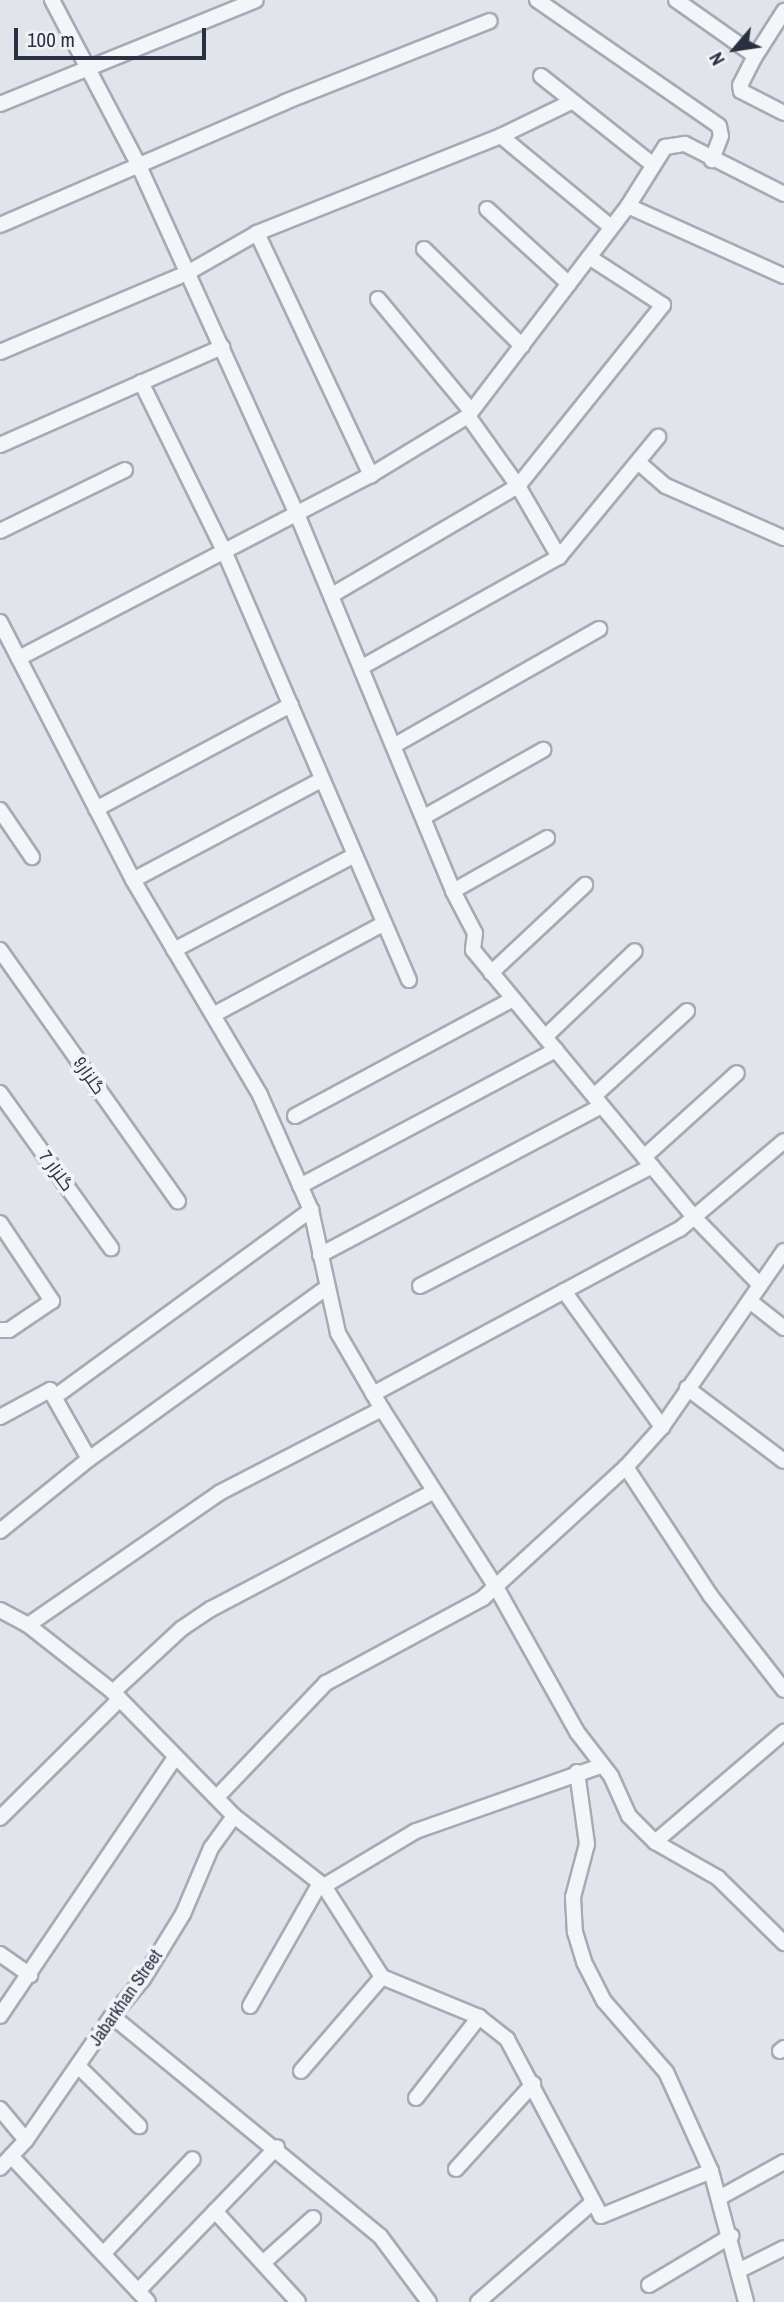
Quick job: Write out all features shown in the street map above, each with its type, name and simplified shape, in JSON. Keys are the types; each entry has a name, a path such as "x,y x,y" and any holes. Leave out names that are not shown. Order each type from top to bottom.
{"street":[{"path":"52,0 139,166 298,514 453,891 475,933 472,950 694,1217 760,1285"},
{"path":"0,104 256,0"},
{"path":"537,0 719,125 721,136 712,160"},
{"path":"676,0 754,58"},
{"path":"784,11 779,30 754,58 740,85 741,91 784,113"},
{"path":"0,225 490,21"},
{"path":"541,76 652,164"},
{"path":"0,352 189,272 257,233 501,136 571,102"},
{"path":"501,136 611,227"},
{"path":"19,658 371,475 469,413 628,206 652,164 672,142 784,194"},
{"path":"628,206 784,276"},
{"path":"487,209 569,284"},
{"path":"257,233 371,475"},
{"path":"424,249 522,346"},
{"path":"332,595 518,486 663,305 589,257"},
{"path":"378,299 469,413 518,486 559,557"},
{"path":"0,445 222,347"},
{"path":"141,382 225,553 353,856 409,980"},
{"path":"362,667 559,557 658,437"},
{"path":"638,462 666,486 784,538"},
{"path":"0,531 125,470"},
{"path":"0,622 4,639 19,658 133,880 260,1095 311,1210 338,1334 373,1394 496,1587 577,1732 611,1776 629,1816 655,1842 718,1878 781,1935"},
{"path":"395,745 599,629"},
{"path":"96,808 291,705"},
{"path":"424,817 543,750"},
{"path":"133,880 321,780"},
{"path":"0,810 32,857"},
{"path":"453,891 547,838"},
{"path":"174,950 353,856"},
{"path":"491,973 585,885"},
{"path":"213,1015 383,924"},
{"name":"گلزار9","path":"0,950 178,1201"},
{"path":"545,1037 635,951"},
{"path":"295,1116 513,999"},
{"path":"320,1255 598,1101 687,1010"},
{"path":"300,1186 556,1050"},
{"path":"420,1286 648,1161 737,1073"},
{"name":"گلزار 7","path":"0,1093 111,1248"},
{"path":"373,1394 680,1229 784,1141"},
{"path":"56,1396 311,1210"},
{"path":"0,1223 52,1301 9,1330 0,1330"},
{"path":"217,1797 326,1683 496,1587 625,1467 662,1427 784,1251"},
{"path":"0,1531 89,1459 326,1288"},
{"path":"564,1291 662,1427"},
{"path":"751,1302 784,1328"},
{"path":"687,1388 784,1461"},
{"path":"0,1417 40,1392 50,1390 56,1396 89,1459"},
{"path":"28,1625 219,1493 382,1409"},
{"path":"625,1467 710,1595 784,1690"},
{"path":"0,1818 181,1629 211,1609 433,1492"},
{"path":"0,1611 28,1625 116,1695 234,1816 321,1886 382,1977 479,2017 507,2039 604,2218 711,2171"},
{"path":"655,1842 784,1732"},
{"path":"0,2016 175,1758"},
{"path":"250,2006 321,1886 416,1831 577,1772 601,1766"},
{"path":"577,1772 587,1844 573,1897 575,1931 584,1962 604,2001 666,2072 711,2171 732,2236 747,2302"},
{"name":"Jabarkhan Street","path":"0,2168 26,2140 112,2015 163,1947 183,1914 211,1848 234,1816"},
{"path":"0,1954 30,1975"},
{"path":"301,2071 382,1977"},
{"path":"112,2015 277,2147 390,2246 429,2302"},
{"path":"416,2098 479,2017"},
{"path":"78,2066 139,2126"},
{"path":"456,2169 533,2084"},
{"path":"0,2109 26,2140"},
{"path":"11,2157 143,2297 215,2211 277,2147"},
{"path":"104,2253 193,2159"},
{"path":"719,2198 784,2162"},
{"path":"478,2302 593,2202"},
{"path":"215,2211 298,2302"},
{"path":"264,2262 313,2218"},
{"path":"649,2285 700,2251 732,2236"},
{"path":"738,2271 784,2248"}]}
